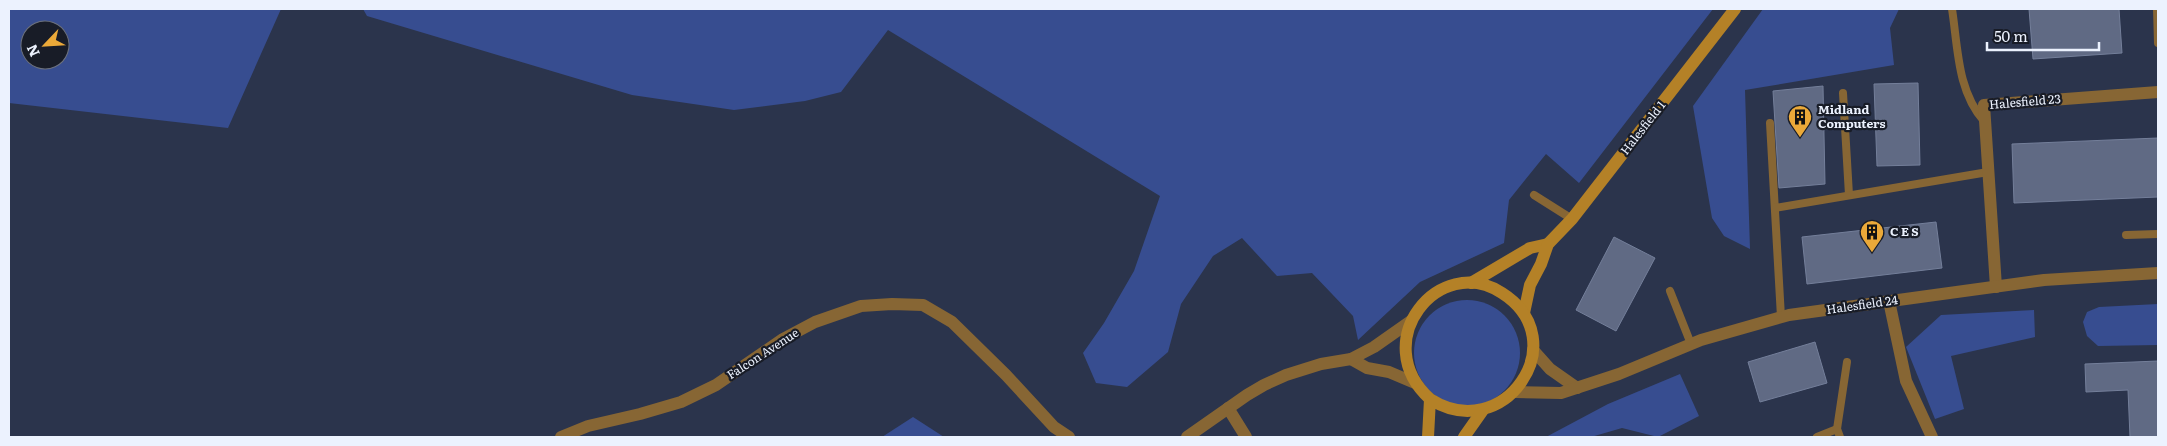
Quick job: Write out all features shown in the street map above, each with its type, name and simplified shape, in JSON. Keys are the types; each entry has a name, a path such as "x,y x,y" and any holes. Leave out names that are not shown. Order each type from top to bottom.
{"street":[{"name":"Halesfield 1","path":"1524,314 1530,285 1541,264 1548,244 1572,219 1735,9"},
{"name":"Halesfield 23","path":"1996,286 1984,104 2158,92"},
{"name":"Halesfield 1","path":"1471,283 1530,248 1548,244"},
{"name":"Halesfield 24","path":"1515,392 1561,393 1619,374 1701,340 1781,317 2044,280 2158,273"},
{"name":"Halesfield 1","path":"1471,283 1502,292 1524,314 1531,331 1533,350 1526,377 1515,392 1501,404 1483,410 1455,411 1438,404 1415,383 1410,374 1405,353 1406,332 1423,303 1440,290 1455,285 1471,283"},
{"path":"1889,301 1906,380 1932,437"},
{"name":"Falcon Avenue","path":"561,437 588,426 681,402 716,385 783,338 815,322 861,306 892,304 923,305 952,322 1006,375 1054,427 1069,437"},
{"path":"1187,437 1247,394 1286,375 1321,364 1351,359 1374,347 1411,321"},
{"path":"1533,350 1550,369 1577,388"},
{"path":"1351,359 1367,368 1389,372 1415,383"},
{"path":"1428,437 1430,398"},
{"path":"1228,408 1246,437"},
{"path":"1464,437 1483,410"}],"lane":[{"path":"1952,9 1966,92 1975,111 1985,123"},
{"path":"2156,9 2158,42"},
{"path":"1843,92 1849,195"},
{"path":"1770,123 1781,317"},
{"path":"1775,208 1988,172"},
{"path":"1534,195 1572,219"},
{"path":"2126,236 2158,234"},
{"path":"1670,291 1690,344"},
{"path":"1840,437 1836,429 1848,362"},
{"path":"1817,437 1836,429"}],"shaded area":[{"path":"9,9 281,9 228,128 9,103"},
{"path":"363,9 1713,9 1579,183 1546,154 1509,200 1504,243 1420,282 1358,340 1353,316 1312,273 1277,276 1242,238 1213,256 1181,304 1168,352 1127,387 1096,383 1083,353 1104,323 1134,271 1160,196 888,30 841,92 805,101 734,110 632,95 367,16"},
{"path":"1763,9 1899,9 1890,28 1894,65 1745,90 1750,249 1724,236 1712,218 1693,106"},
{"path":"1467,300 1487,304 1504,316 1516,333 1520,353 1516,373 1504,390 1487,402 1467,406 1447,402 1430,390 1418,373 1414,353 1418,333 1430,316 1447,304"},
{"path":"2158,304 2158,345 2098,346 2087,336 2083,322 2087,312 2099,307"},
{"path":"2034,310 2035,337 1951,356 1964,409 1935,419 1906,347 1941,315"},
{"path":"1680,374 1699,416 1658,437 1622,428 1591,437 1546,437 1608,404"},
{"path":"913,417 944,437 882,437"}],"building":[{"path":"2029,9 2119,9 2122,53 2033,59"},
{"path":"1918,83 1920,165 1877,166 1874,84"},
{"name":"Midland Computers","path":"1823,86 1825,184 1779,188 1773,91"},
{"path":"2158,138 2158,197 2014,203 2012,144"},
{"name":"C E S","path":"1936,222 1942,268 1807,284 1802,237"},
{"path":"1614,237 1655,258 1616,331 1576,310"},
{"path":"1815,342 1827,383 1760,402 1748,362"},
{"path":"2158,361 2158,437 2130,437 2128,390 2086,392 2085,364"}],"place":[{"name":"Midland Computers","path":"1800,138"},
{"name":"C E S","path":"1872,253"}]}
